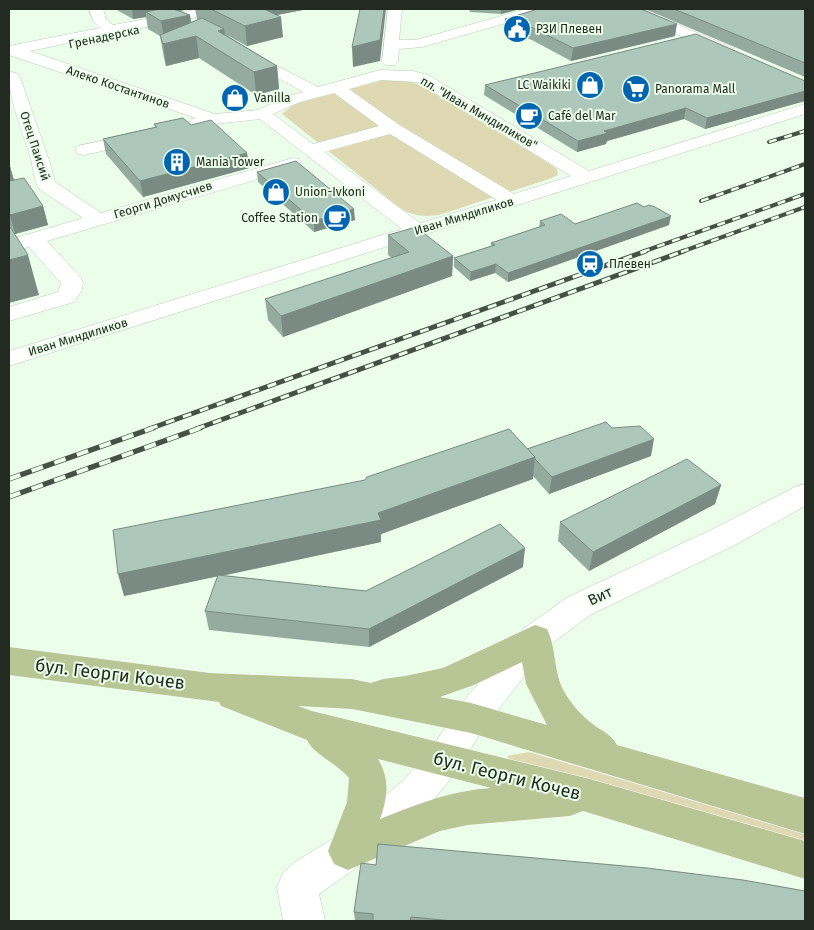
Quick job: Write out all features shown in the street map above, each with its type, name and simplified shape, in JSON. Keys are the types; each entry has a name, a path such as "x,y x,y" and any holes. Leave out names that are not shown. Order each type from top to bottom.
{"main road":[{"path":"352,694 399,692 433,686 461,677 535,638 543,682 548,696 564,720 586,741 629,764"},
{"name":"бул. Георги Кочев","path":"9,661 210,687 352,694 471,718 805,816"},
{"name":"бул. Георги Кочев","path":"210,687 310,726 590,796 805,860"},
{"path":"310,726 352,756 367,774 369,795 348,851"},
{"path":"348,851 437,814 468,808 590,796"}],"street":[{"path":"96,9 100,22 111,31"},
{"path":"156,9 187,19"},
{"name":"Гренадерска","path":"12,52 187,19 224,9"},
{"path":"395,9 399,45 406,66 413,76"},
{"path":"399,45 417,44 540,9"},
{"path":"630,9 739,56"},
{"name":"Гренадерска","path":"12,52 111,31 187,19"},
{"path":"380,75 389,66 408,27"},
{"path":"668,44 697,37"},
{"path":"228,44 315,92"},
{"name":"Алеко Костантинов","path":"12,52 214,119"},
{"name":"пл. \"Иван Миндиликов\"","path":"264,114 265,111 281,103 336,86 380,75 413,76 422,78 447,92 587,178"},
{"name":"Отец Паисий","path":"12,78 14,96 40,160 46,185 99,220"},
{"path":"336,86 392,128 464,170 512,201"},
{"path":"447,92 474,91"},
{"name":"Иван Миндиликов","path":"9,359 805,109"},
{"path":"183,127 214,119 264,114 417,231"},
{"name":"Георги Домусчиев","path":"9,246 99,220 392,128"},
{"path":"84,150 156,134"},
{"path":"28,190 46,185"},
{"path":"9,314 66,297 71,290 72,282 34,239"},
{"name":"Вит","path":"304,921 297,887 309,876 348,851 417,792 444,760 471,718 535,638 579,606 722,538 805,494"}],"shaded area":[{"path":"383,80 410,81 424,87 550,164 557,169 558,175 439,215 423,216 409,213 400,208 282,114 294,104"},
{"path":"529,752 805,834 805,851 518,771 507,756"}],"building":[{"path":"173,9 190,15 161,21 146,12"},
{"path":"211,9 264,9 281,17 245,26"},
{"path":"360,9 384,9 380,40 352,47"},
{"path":"538,9 641,9 677,24 573,48 533,28 505,19"},
{"path":"674,9 805,9 805,63"},
{"path":"202,18 224,29 218,31 277,66 254,72 196,36 163,44 160,35"},
{"name":"Panorama Mall","path":"696,34 805,81 805,91 707,118 686,108 604,131 608,133 578,141 485,85"},
{"name":"Mania Tower","path":"183,118 191,125 211,120 247,153 140,181 103,139 157,127 154,124"},
{"path":"296,161 354,209 314,221 257,172"},
{"path":"24,178 43,206 10,215 9,181"},
{"path":"637,203 644,207 649,205 655,207 671,216 508,273 496,264 471,272 454,258 495,245 491,243 545,225 540,221 561,214 575,224"},
{"path":"9,225 28,255 9,260"},
{"path":"416,227 453,256 281,316 265,299 409,252 388,235"},
{"path":"606,422 612,428 640,426 654,439 552,477 527,449"},
{"path":"509,429 535,457 378,513 381,520 118,574 113,530 365,480 367,477"},
{"path":"687,459 721,485 593,552 560,522"},
{"path":"500,524 525,548 369,629 205,611 218,575 366,591"},
{"path":"378,844 647,868 743,880 805,891 805,921 453,921 411,917 410,921 373,921 373,914 354,912 361,863 376,865"}],"railway":[{"path":"769,142 805,131"},
{"path":"701,201 805,164"},
{"path":"642,252 805,194"},
{"path":"681,252 805,207"},
{"path":"149,429 646,251"},
{"path":"196,429 684,251"},
{"path":"9,479 153,428"},
{"path":"9,497 200,428"}],"place":[{"name":"РЗИ Плевен","path":"517,29"},
{"name":"LC Waikiki","path":"590,85"},
{"name":"Panorama Mall","path":"636,89"},
{"name":"Vanilla","path":"235,98"},
{"name":"Café del Mar","path":"529,116"},
{"name":"Mania Tower","path":"177,162"},
{"name":"Union-Ivkoni","path":"276,192"},
{"name":"Coffee Station","path":"337,218"},
{"name":"Плевен","path":"590,264"}]}
